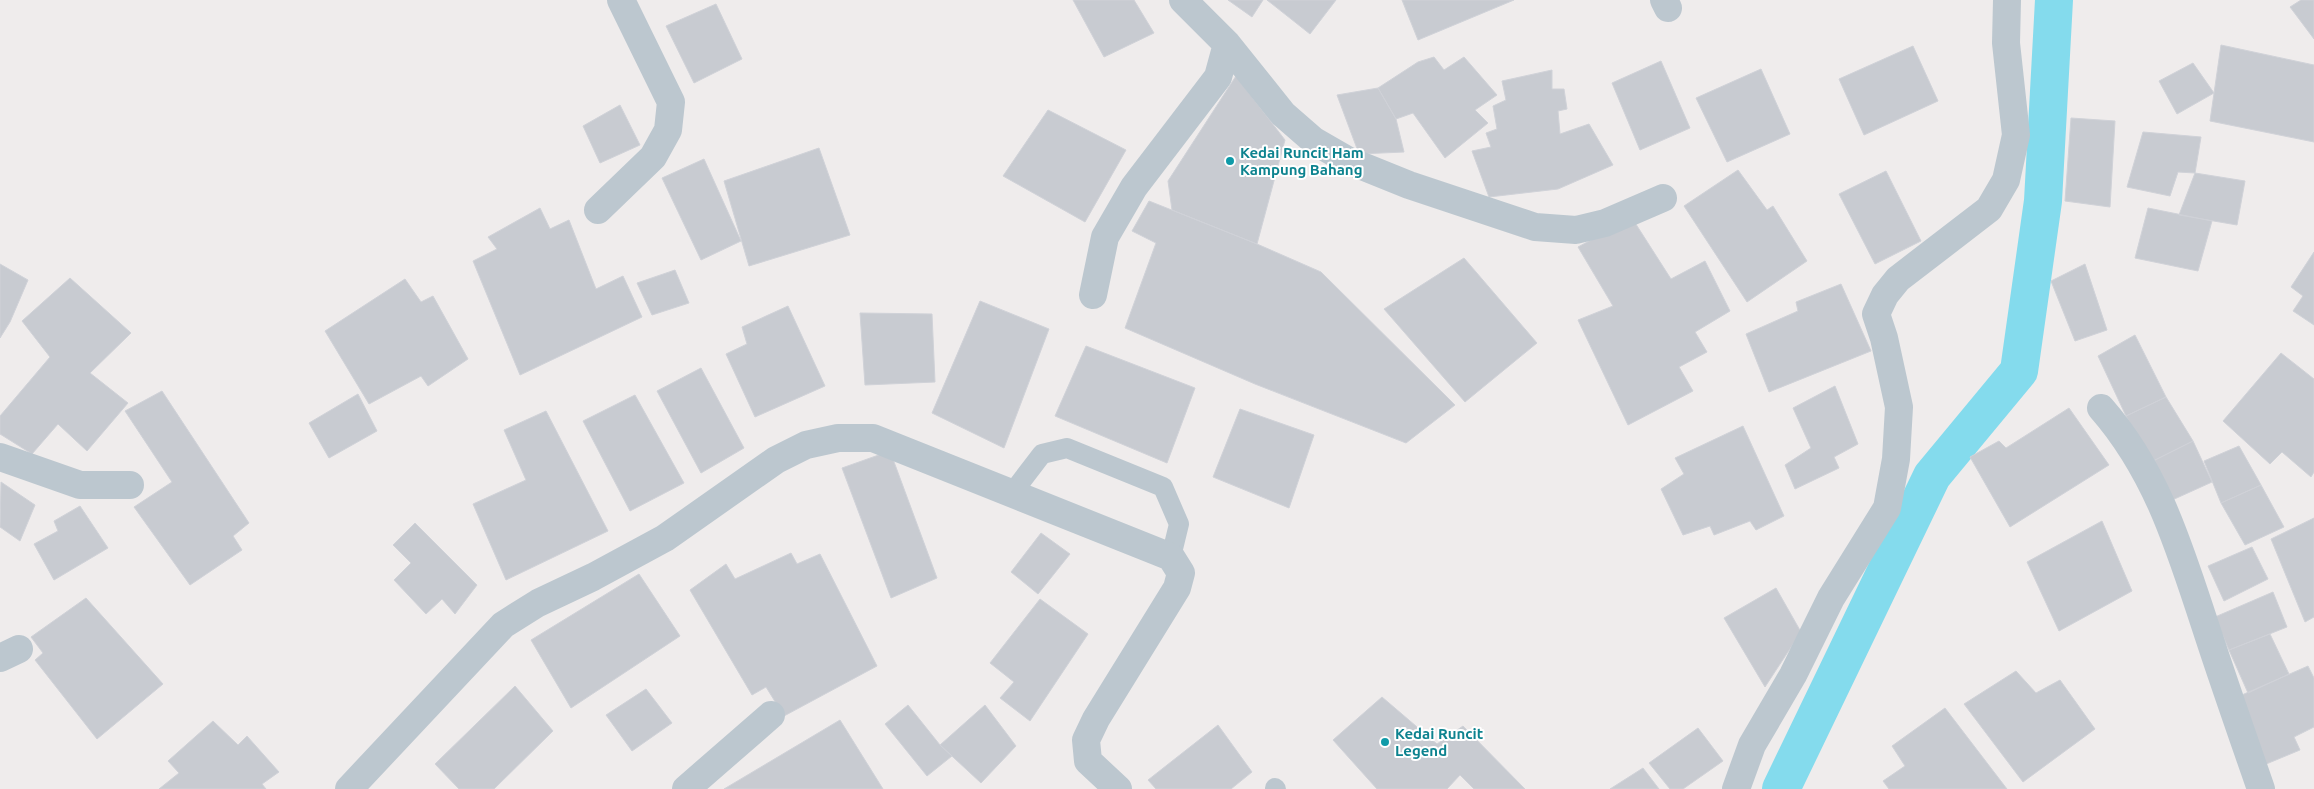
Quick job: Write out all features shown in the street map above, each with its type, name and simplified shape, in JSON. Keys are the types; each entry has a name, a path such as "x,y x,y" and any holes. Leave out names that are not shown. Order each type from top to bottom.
{"street":[{"path":"598,210 653,157 668,130 670,102 620,0"},
{"path":"1183,0 1227,44 1284,114 1314,141 1347,160 1409,185 1535,226 1576,230 1605,223 1662,198"},
{"path":"1736,789 1752,745 1793,675 1831,598 1887,508 1896,459 1899,407 1884,338 1876,314 1885,295 1898,279 1989,209 2006,180 2016,135 2006,43 2007,0"},
{"path":"1093,295 1105,237 1134,187 1218,77 1227,44"},
{"path":"2101,408 2122,432 2136,453 2168,516 2261,789"},
{"path":"350,789 503,625 538,602 593,577 665,538 776,460 806,445 838,438 873,438 1013,492 1171,557 1181,574 1177,588 1096,719 1086,740 1088,761 1118,789"},
{"path":"0,457 80,484 130,485"},
{"path":"686,789 771,715"}],"lane":[{"path":"1013,492 1042,454 1067,448 1163,487 1179,524 1171,557"}],"building":[{"path":"1073,0 1134,0 1154,33 1104,57"},
{"path":"1228,0 1263,0 1252,17"},
{"path":"1267,0 1336,0 1310,34"},
{"path":"1402,0 1514,0 1418,40"},
{"path":"2301,0 2314,0 2314,39 2290,7"},
{"path":"716,4 742,59 694,83 666,26"},
{"path":"2221,45 2314,65 2314,142 2210,121"},
{"path":"1913,46 1938,101 1864,135 1839,79"},
{"path":"1434,57 1444,70 1464,57 1497,95 1475,110 1488,123 1445,158 1413,113 1396,119 1378,88 1418,62"},
{"path":"1661,61 1690,128 1640,150 1612,83"},
{"path":"2193,63 2214,93 2177,114 2159,81"},
{"path":"1761,69 1790,134 1727,162 1696,98"},
{"path":"1552,70 1552,89 1564,89 1567,109 1558,111 1560,134 1589,124 1613,165 1558,189 1489,197 1472,151 1491,147 1486,133 1497,129 1493,106 1506,100 1502,81"},
{"name":"Kedai Runcit Ham Kampung Bahang","path":"1236,76 1285,140 1257,244 1172,210 1168,181"},
{"path":"1378,88 1396,119 1404,152 1359,154 1337,95"},
{"path":"620,105 640,145 600,163 583,126"},
{"path":"1048,110 1126,150 1085,222 1003,176"},
{"path":"2071,118 2115,121 2110,207 2065,201"},
{"path":"2143,132 2201,137 2195,173 2178,172 2170,196 2127,187"},
{"path":"819,148 850,235 749,266 724,181"},
{"path":"704,159 741,241 701,260 662,178"},
{"path":"1738,170 1767,210 1773,206 1807,261 1747,302 1684,206"},
{"path":"1886,171 1921,241 1875,264 1839,194"},
{"path":"2195,173 2245,181 2237,225 2179,215"},
{"path":"1149,201 1321,272 1455,405 1406,443 1255,384 1125,328 1156,243 1132,231"},
{"path":"540,208 550,229 569,220 596,289 623,276 642,317 520,375 473,261 497,249 488,237"},
{"path":"2148,208 2212,221 2198,271 2135,258"},
{"path":"1632,218 1671,279 1705,261 1730,311 1695,332 1707,352 1679,367 1693,391 1628,425 1578,320 1613,306 1578,247"},
{"path":"2314,252 2314,325 2293,311 2303,296 2291,287"},
{"path":"1464,258 1537,343 1465,402 1384,309"},
{"path":"0,264 28,280 10,322 0,338"},
{"path":"2085,264 2107,330 2075,341 2051,281"},
{"path":"675,270 689,303 652,315 637,283"},
{"path":"70,278 131,333 90,373 128,403 87,451 58,424 32,454 0,434 0,416 50,357 22,321"},
{"path":"405,279 421,302 433,296 468,359 428,386 421,376 369,404 325,331"},
{"path":"1841,284 1871,351 1769,392 1746,334 1798,311 1796,302"},
{"path":"980,301 1049,329 1004,448 932,413"},
{"path":"788,306 825,386 755,417 726,354 747,344 742,327"},
{"path":"860,313 932,314 935,382 865,385"},
{"path":"2135,335 2166,397 2126,416 2098,356"},
{"path":"1086,346 1195,388 1167,463 1055,416"},
{"path":"2281,353 2314,379 2314,472 2311,477 2282,452 2270,464 2223,421"},
{"path":"701,368 744,448 701,473 657,391"},
{"path":"1835,386 1858,444 1834,457 1839,468 1795,489 1785,465 1811,448 1793,408"},
{"path":"162,391 249,523 233,536 242,550 190,585 134,507 172,482 125,411"},
{"path":"358,394 377,431 329,458 309,423"},
{"path":"635,395 684,483 630,511 583,421"},
{"path":"2166,397 2193,441 2151,462 2126,416"},
{"path":"2069,408 2109,465 2010,527 1970,457 1999,441 2006,448"},
{"path":"1240,409 1314,435 1289,508 1213,477"},
{"path":"546,411 608,531 506,580 473,504 526,480 504,430"},
{"path":"1743,426 1784,516 1756,530 1750,521 1714,535 1710,526 1683,535 1661,489 1684,474 1675,458"},
{"path":"2193,441 2212,482 2170,501 2151,462"},
{"path":"2239,446 2261,485 2221,503 2204,461"},
{"path":"890,451 937,578 891,598 842,468"},
{"path":"1,482 35,505 20,541 0,527"},
{"path":"2261,485 2284,527 2245,545 2221,503"},
{"path":"80,506 108,548 54,580 34,544 58,531 54,521"},
{"path":"2314,518 2314,617 2305,622 2271,539"},
{"path":"2102,521 2132,591 2059,631 2027,562"},
{"path":"415,523 477,585 455,614 442,599 426,614 394,580 411,563 393,545"},
{"path":"1041,533 1070,554 1038,594 1011,572"},
{"path":"2252,547 2268,579 2224,601 2208,566"},
{"path":"791,553 797,564 820,554 877,666 784,716 766,687 752,695 690,590 726,564 735,579"},
{"path":"639,574 680,636 571,708 531,640"},
{"path":"1776,588 1801,632 1765,687 1724,618"},
{"path":"2273,592 2287,627 2229,650 2215,617"},
{"path":"86,598 163,684 97,739 35,660 43,653 31,637"},
{"path":"1040,599 1088,634 1030,721 1000,698 1014,682 990,663"},
{"path":"2270,634 2289,674 2248,693 2229,650"},
{"path":"2308,666 2314,678 2314,727 2294,737 2300,750 2259,767 2235,698"},
{"path":"2016,671 2036,693 2060,680 2095,729 2023,782 1964,704"},
{"path":"515,686 553,731 494,789 459,789 435,764"},
{"path":"646,689 672,723 632,751 606,715"},
{"name":"Kedai Runcit Legend","path":"1382,697 1437,744 1463,726 1525,789 1474,789 1460,775 1447,789 1377,789 1333,740"},
{"path":"908,705 940,745 952,756 927,776 885,724"},
{"path":"985,705 1016,746 981,783 940,745"},
{"path":"1945,708 2007,789 1889,789 1883,781 1905,766 1892,746"},
{"path":"840,720 883,789 724,789"},
{"path":"213,721 238,745 247,736 279,772 262,784 266,789 159,789 179,773 168,761"},
{"path":"1218,725 1252,772 1231,789 1156,789 1148,780"},
{"path":"1698,728 1723,761 1683,789 1670,789 1649,763"},
{"path":"1643,768 1659,789 1610,789"}],"waterway":[{"path":"1781,789 1932,476 2019,371 2043,201 2054,0"}],"place":[{"name":"Kedai Runcit Ham Kampung Bahang","path":"1230,161"},
{"name":"Kedai Runcit Legend","path":"1385,742"}]}
